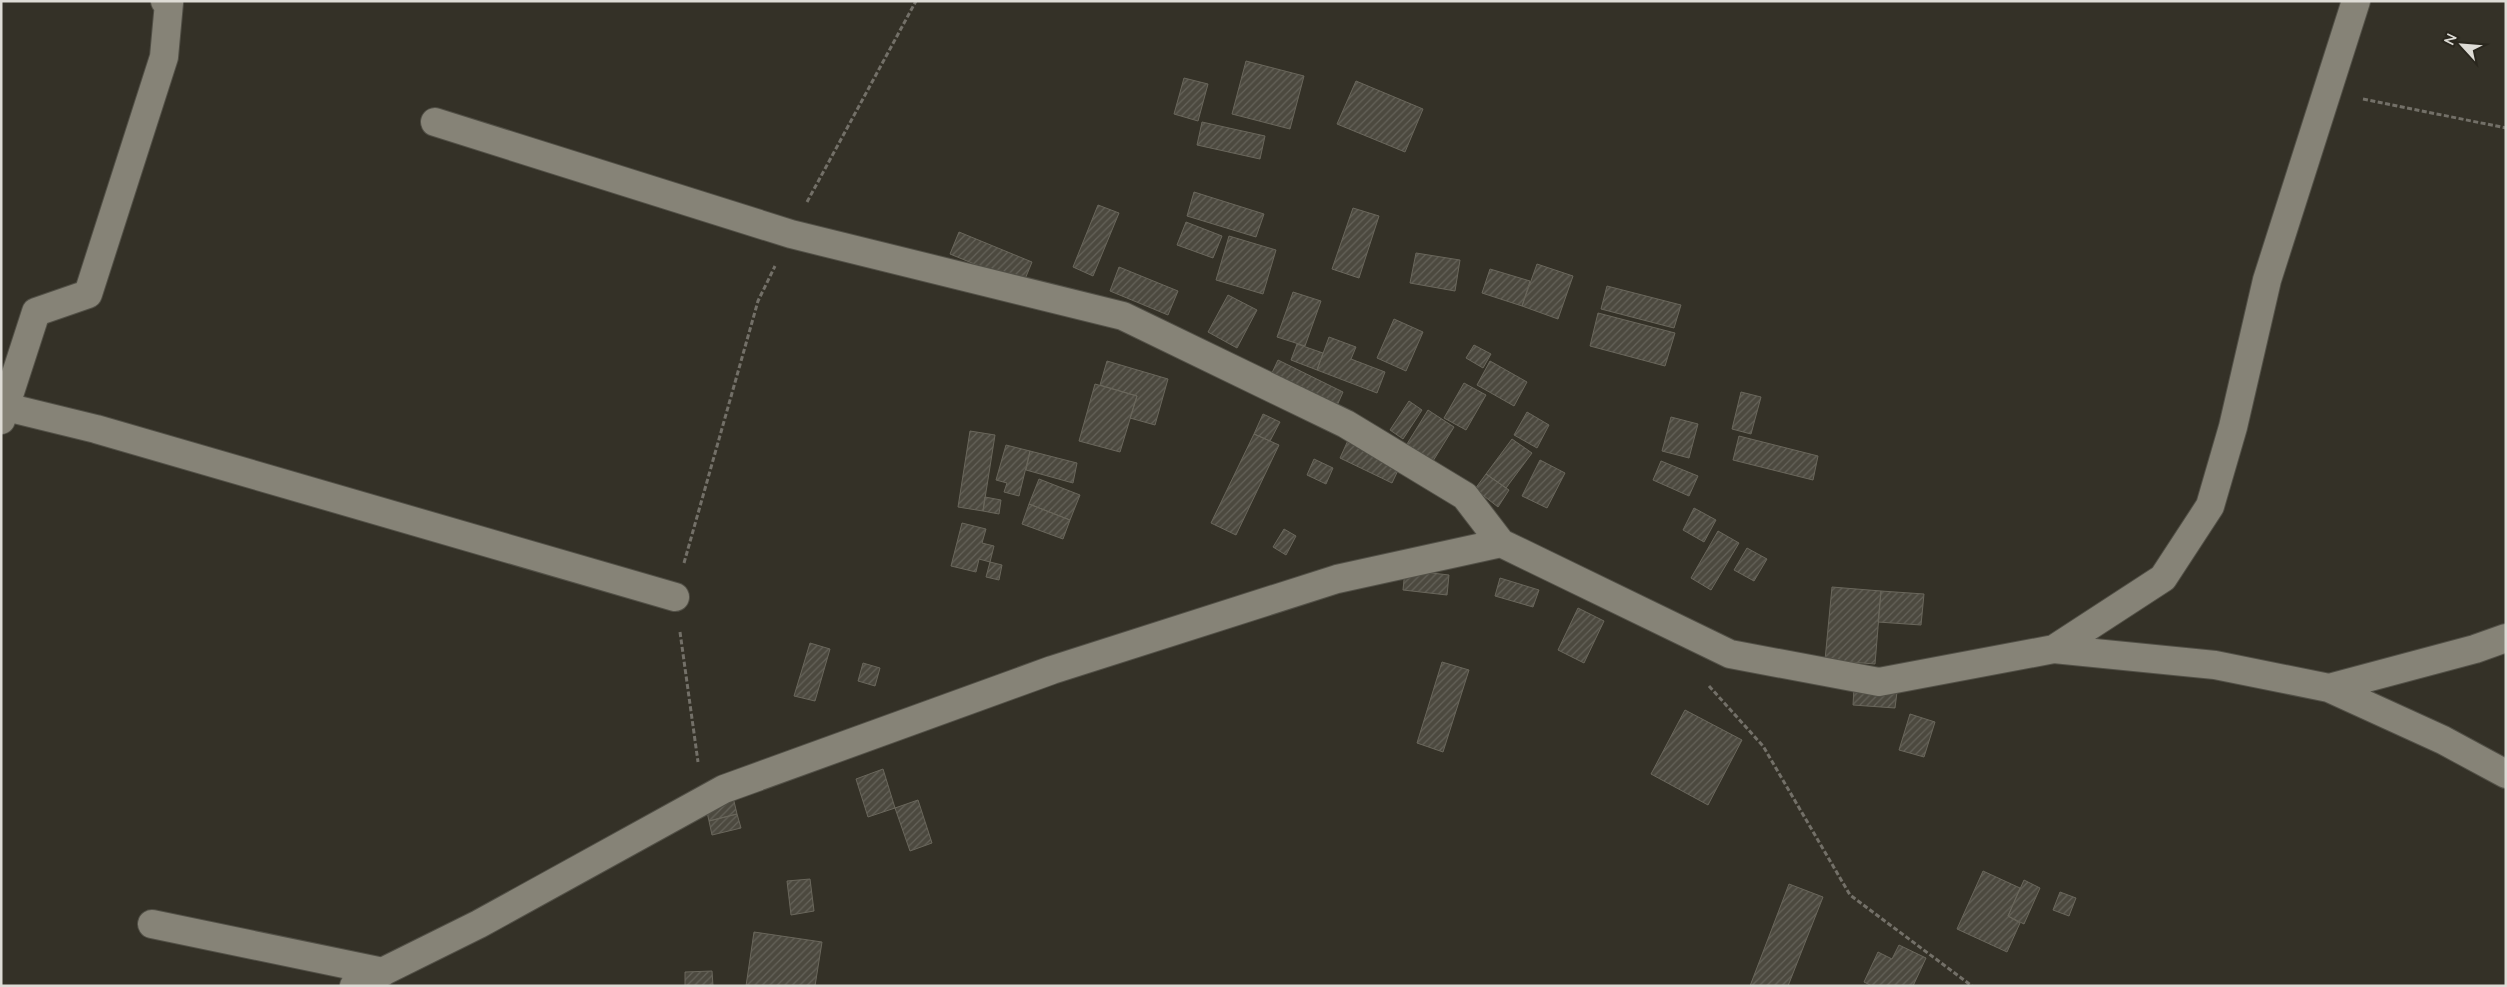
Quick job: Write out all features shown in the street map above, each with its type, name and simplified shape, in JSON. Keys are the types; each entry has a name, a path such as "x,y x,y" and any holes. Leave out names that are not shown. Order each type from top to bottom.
{"street":[{"path":"165,1 168,2 164,57 88,294 36,312 3,413 96,429 675,597"},
{"path":"2054,649 2163,578 2210,506 2233,427 2267,280 2356,1"},
{"path":"435,122 791,234 1123,316 1346,424 1448,485 1465,496 1501,543 1730,654 1879,682 2054,649 2215,665 2329,688 2443,740 2506,774"},
{"path":"354,986 478,924 724,789 1062,666 1337,579 1501,543"},
{"path":"2329,688 2475,649 2506,638"},
{"path":"152,924 383,972"}],"path":[{"path":"704,800 675,597 758,301 791,234 916,1"},
{"path":"2328,92 2506,128"},
{"path":"1703,679 1762,746 1850,896 1972,986"}],"building":[{"path":"1246,61 1304,76 1290,129 1232,114"},
{"path":"1184,78 1208,84 1198,121 1174,114"},
{"path":"1356,81 1423,109 1405,152 1337,124"},
{"path":"1202,122 1265,136 1260,159 1197,145"},
{"path":"1194,192 1264,214 1256,237 1187,216"},
{"path":"1098,205 1119,213 1093,276 1073,267"},
{"path":"1353,208 1379,216 1359,278 1332,269"},
{"path":"1186,222 1222,236 1213,258 1177,245"},
{"path":"959,232 1032,262 1023,284 950,254"},
{"path":"1229,236 1276,250 1263,294 1216,280"},
{"path":"1416,253 1460,260 1455,291 1410,283"},
{"path":"1537,264 1573,276 1558,319 1522,306"},
{"path":"1119,267 1178,291 1168,315 1110,291"},
{"path":"1490,269 1530,281 1522,306 1482,293"},
{"path":"1607,286 1681,305 1674,328 1601,309"},
{"path":"1293,292 1321,301 1305,346 1277,337"},
{"path":"1228,295 1257,310 1237,348 1208,332"},
{"path":"1598,313 1675,333 1665,366 1590,346"},
{"path":"1394,319 1423,332 1406,371 1377,358"},
{"path":"1329,337 1356,347 1351,359 1385,372 1377,393 1317,370"},
{"path":"1297,344 1323,353 1317,370 1291,360"},
{"path":"1474,345 1491,354 1483,368 1466,358"},
{"path":"1278,360 1343,392 1335,410 1270,377"},
{"path":"1107,361 1168,379 1155,425 1130,418 1137,396 1100,385"},
{"path":"1490,361 1527,382 1514,406 1477,385"},
{"path":"1464,383 1486,395 1466,430 1444,418"},
{"path":"1095,384 1137,396 1120,452 1079,441"},
{"path":"1741,392 1761,397 1751,434 1732,429"},
{"path":"1409,401 1422,410 1403,439 1390,430"},
{"path":"1428,410 1454,427 1433,461 1407,444"},
{"path":"1527,412 1549,425 1537,448 1514,435"},
{"path":"1263,414 1280,422 1270,441 1254,434"},
{"path":"1671,417 1698,424 1689,458 1662,451"},
{"path":"970,431 995,435 983,511 958,507"},
{"path":"1254,434 1279,445 1236,535 1211,523"},
{"path":"1350,436 1402,462 1392,483 1340,458"},
{"path":"1739,436 1818,456 1813,480 1733,460"},
{"path":"1512,439 1532,453 1506,488 1486,474"},
{"path":"1006,445 1030,451 1019,496 1004,492 1007,483 996,480"},
{"path":"1030,451 1077,463 1073,483 1026,470"},
{"path":"1314,459 1333,468 1326,484 1307,475"},
{"path":"1540,460 1565,473 1547,508 1522,496"},
{"path":"1661,461 1698,476 1689,496 1653,480"},
{"path":"1486,474 1509,490 1498,507 1475,489"},
{"path":"1039,479 1080,495 1070,520 1029,504"},
{"path":"985,497 1001,500 999,514 983,511"},
{"path":"1029,504 1070,520 1063,539 1022,524"},
{"path":"1694,508 1716,520 1704,542 1683,530"},
{"path":"962,523 986,529 982,543 994,546 990,562 979,559 976,572 951,566"},
{"path":"1284,529 1296,536 1286,555 1273,547"},
{"path":"1718,531 1739,543 1711,590 1691,578"},
{"path":"1747,548 1767,559 1754,581 1734,570"},
{"path":"990,562 1002,565 999,580 986,577"},
{"path":"1405,570 1449,575 1447,595 1403,590"},
{"path":"1500,578 1539,590 1533,607 1495,596"},
{"path":"1832,587 1881,591 1875,664 1825,660"},
{"path":"1881,591 1924,594 1921,625 1878,622"},
{"path":"1578,608 1604,621 1584,663 1558,650"},
{"path":"810,643 830,649 815,701 794,696"},
{"path":"1442,662 1469,670 1443,752 1417,743"},
{"path":"863,663 880,668 875,686 858,681"},
{"path":"1854,688 1897,692 1895,708 1853,705"},
{"path":"1685,710 1742,740 1708,805 1651,774"},
{"path":"1910,714 1935,722 1924,757 1899,750"},
{"path":"883,769 895,808 868,817 856,779"},
{"path":"733,797 737,814 709,821 705,803"},
{"path":"918,800 932,843 910,851 895,808"},
{"path":"737,814 741,828 712,835 709,821"},
{"path":"1983,871 2020,888 2008,916 2020,923 2007,952 1957,929"},
{"path":"810,879 814,911 791,915 787,881"},
{"path":"2024,880 2040,888 2024,924 2008,916"},
{"path":"1789,884 1823,897 1788,986 1750,986"},
{"path":"2060,892 2076,898 2069,916 2053,910"},
{"path":"754,932 822,942 815,986 746,986"},
{"path":"1899,945 1926,958 1913,986 1872,986 1864,982 1878,952 1892,959"},
{"path":"712,971 713,986 685,986 685,972"}]}
